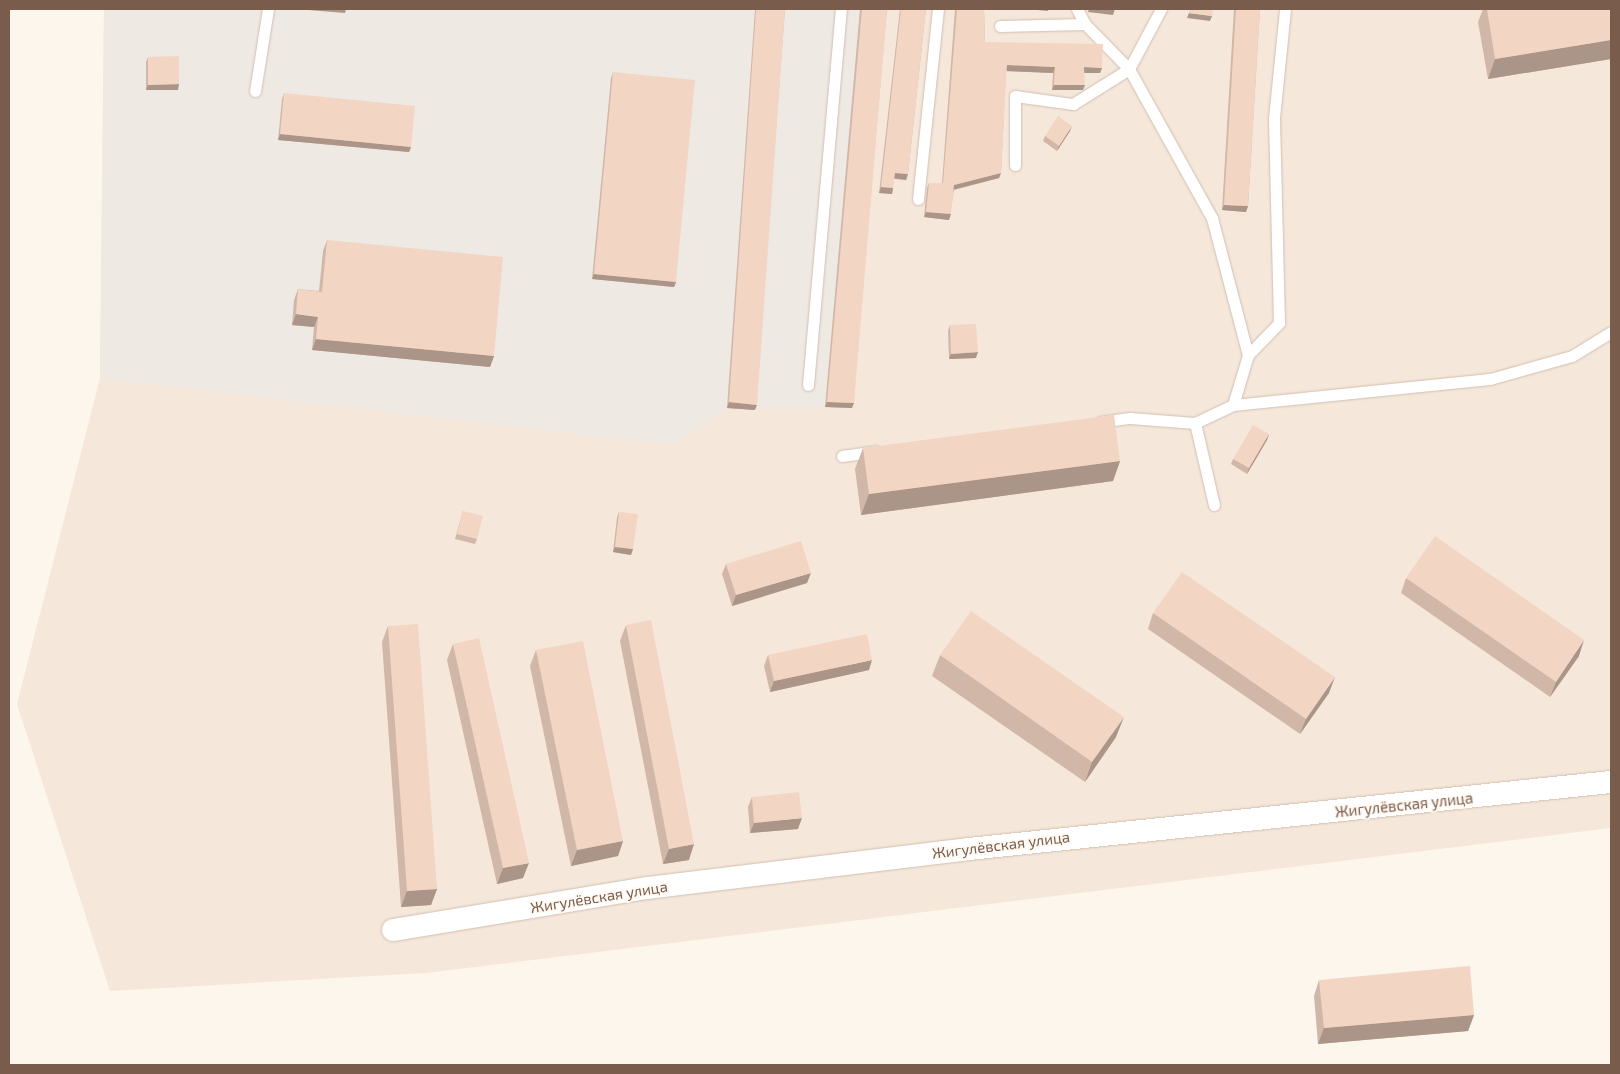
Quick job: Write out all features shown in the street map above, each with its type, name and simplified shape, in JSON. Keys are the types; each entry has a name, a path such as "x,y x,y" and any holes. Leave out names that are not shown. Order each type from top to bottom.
{"street":[{"name":"Жигулёвская улица","path":"393,930 647,888 969,848 1611,782"}],"lane":[{"path":"255,91 268,9"},
{"path":"808,385 841,9"},
{"path":"918,199 938,9"},
{"path":"1078,9 1085,24 1128,69 1212,218 1248,355"},
{"path":"1015,165 1015,96 1073,104 1128,69 1162,9"},
{"path":"1233,405 1248,355 1279,323 1274,118 1285,9"},
{"path":"1000,26 1085,24"},
{"path":"1090,423 1130,418 1195,423 1233,405 1490,379 1572,356 1611,332"},
{"path":"1195,423 1214,505"},
{"path":"842,456 892,449"}],"shaded area":[{"path":"104,9 1611,9 1611,828 426,973 110,991 17,704 100,378"},
{"path":"104,9 886,9 852,408 727,408 673,445 100,378"}],"building":[{"path":"756,9 785,9 757,405 729,402"},
{"path":"862,9 887,9 854,403 827,402"},
{"path":"901,9 926,9 908,174 895,173 893,188 881,187"},
{"path":"957,9 984,9 985,42 1103,44 1102,68 1084,67 1085,85 1054,85 1055,67 1007,65 1001,173 954,185 951,214 926,212 929,183 943,183"},
{"path":"1189,9 1213,9 1212,16 1189,13"},
{"path":"1236,9 1260,9 1248,206 1224,205"},
{"path":"1487,9 1611,9 1611,40 1495,59"},
{"path":"179,56 179,84 148,85 148,57"},
{"path":"613,72 695,80 676,282 594,274"},
{"path":"284,93 415,106 411,147 280,134"},
{"path":"1058,116 1072,126 1059,146 1045,136"},
{"path":"327,240 503,257 494,356 316,339 318,317 296,314 298,289 322,292"},
{"path":"976,324 978,352 951,354 950,325"},
{"path":"1114,415 1120,461 869,494 863,448"},
{"path":"1253,425 1269,434 1249,468 1233,459"},
{"path":"463,511 483,516 477,539 457,534"},
{"path":"619,512 638,514 633,549 615,547"},
{"path":"1435,536 1584,640 1556,682 1406,578"},
{"path":"801,541 811,573 736,595 726,564"},
{"path":"1182,572 1335,677 1306,719 1153,613"},
{"path":"971,611 1124,717 1092,762 940,655"},
{"path":"651,620 694,844 669,849 626,625"},
{"path":"418,624 437,889 407,891 388,626"},
{"path":"867,634 872,660 774,681 768,655"},
{"path":"479,638 529,863 503,868 453,644"},
{"path":"583,641 623,841 577,850 536,650"},
{"path":"799,792 802,818 754,823 752,797"},
{"path":"1470,966 1474,1015 1324,1028 1319,980"}]}
